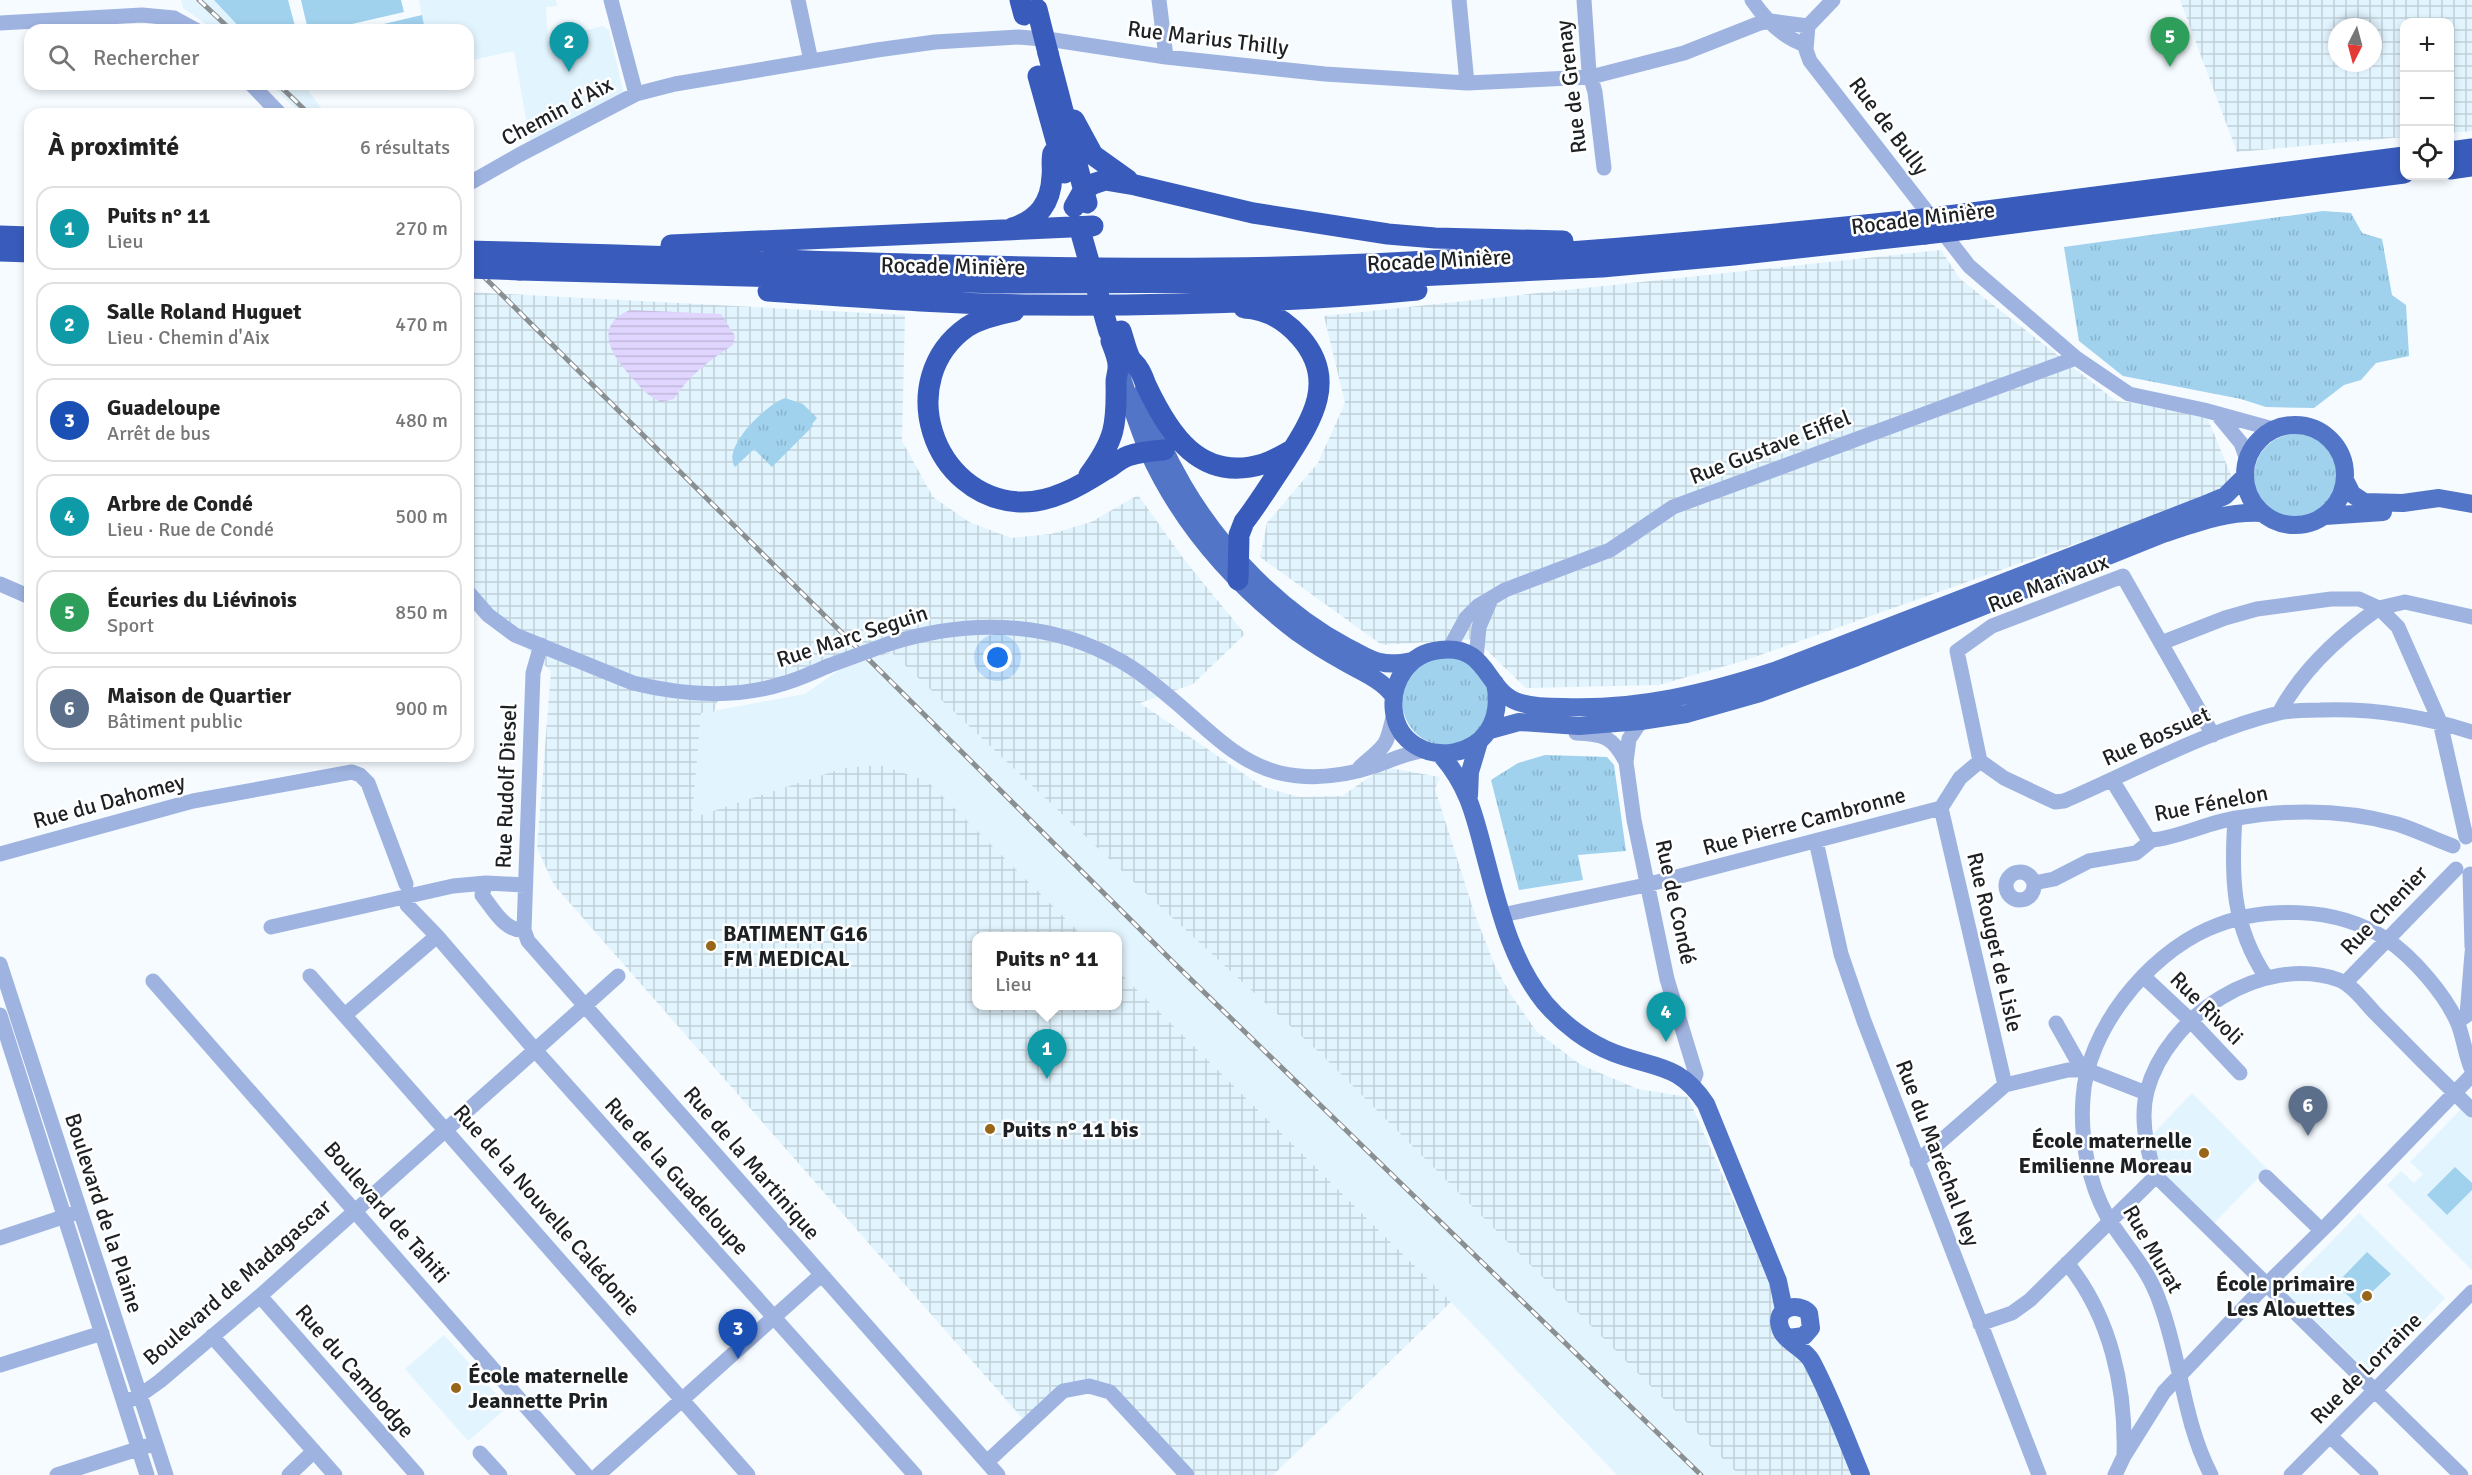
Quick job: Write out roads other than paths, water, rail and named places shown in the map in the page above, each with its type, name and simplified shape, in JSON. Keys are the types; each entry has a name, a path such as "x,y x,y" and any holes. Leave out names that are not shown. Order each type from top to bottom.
{"highway":[{"path":"1029,6 1124,363 1115,379 1117,404 1113,436 1104,455 1083,483"},
{"path":"1041,55 1056,144 1085,221"},
{"path":"1041,55 1093,156 1135,185"},
{"path":"999,231 1023,225 1045,207 1050,193 1052,156 1056,144"},
{"path":"2454,151 2472,149"},
{"name":"Rocade Minière","path":"1966,222 2400,158"},
{"path":"2454,168 2472,166"},
{"name":"Rocade Minière","path":"474,267 517,261 1007,268 1218,268 1503,258 1919,227 2400,173"},
{"path":"1085,221 1094,183 1105,180 1253,213 1388,234 1435,238 1575,242 1625,240 1640,248"},
{"path":"517,261 999,231 1085,221"},
{"name":"Rocade Minière","path":"474,252 569,273 1000,283 1215,283 1316,281 1602,267 1734,255 1919,227"},
{"path":"0,236 24,237"},
{"path":"0,251 24,252"},
{"path":"569,273 578,279 930,301 1035,305 1209,302 1369,295 1485,284 1602,267"},
{"path":"1209,302 1220,306 1257,309 1277,317 1292,328 1310,352 1319,380 1314,415 1244,522 1239,535 1238,580"},
{"path":"1035,305 980,320 955,338 938,362 931,381 929,418 937,448 951,468 967,483 986,494 1021,502 1058,495 1083,483 1127,456 1156,451"},
{"path":"1124,363 1138,367 1171,431 1192,453 1208,463 1228,468 1245,468 1265,464 1293,450"}],"main road":[{"path":"1124,363 1156,451 1187,518 1211,550 1238,580 1279,618 1306,639 1377,679 1394,704 1398,723 1409,740 1433,752 1454,772 1469,797 1502,915 1515,952 1533,986 1564,1022 1584,1037 1613,1053 1673,1071 1692,1085 1706,1104 1790,1308"},
{"path":"1394,704 1403,671 1412,661 1424,654 1449,649 1466,653 1476,660 1488,671 1506,696 1519,703 1579,708 1617,707 1716,690 1777,670 2225,496 2234,489 2257,442 2273,429 2298,424 2321,431 2338,447 2343,458 2346,482 2352,494 2364,502 2403,503 2439,498 2466,503"},
{"path":"1156,451 1197,508 1238,558 1270,591 1340,643 1379,662 1397,664 1412,661"},
{"path":"2246,468 2250,496 2262,513 2273,520 2293,525 2313,522 2325,516 2342,495 2346,482"},
{"path":"2325,516 2393,512 2466,503"},
{"path":"1433,752 1454,753 1484,736 1519,722 1579,726 1641,721 1686,714 1760,693 1857,657 2163,534 2215,517 2241,512 2262,513"},
{"path":"1469,797 1470,772 1484,736 1496,715 1498,699 1495,683"},
{"path":"1789,1338 1800,1338 1811,1328 1811,1318 1805,1310 1790,1308"},
{"path":"1790,1308 1779,1320 1781,1331 1809,1358 1861,1475"},
{"path":"1808,1333 1809,1358"}],"street":[{"path":"612,0 636,94"},
{"path":"798,0 811,62"},
{"path":"1159,0 1166,57"},
{"path":"1459,0 1467,83"},
{"name":"Rue de Grenay","path":"1584,0 1591,77 1595,92 1604,168"},
{"path":"1752,0 1782,32 1796,42 1806,45 1808,26 1833,0"},
{"path":"0,23 142,15 174,18 185,24"},
{"path":"1770,21 1808,26"},
{"name":"Rue Marius Thilly","path":"636,94 675,84 935,42 1019,37 1166,57 1325,74 1467,83 1591,77 1683,53 1753,25 1770,21"},
{"name":"Rue de Bully","path":"1806,45 1810,61 1969,266 2076,358 2129,394 2273,429"},
{"path":"257,90 274,108"},
{"name":"Chemin d'Aix","path":"474,181 636,94"},
{"name":"Rue Gustave Eiffel","path":"1449,649 1466,618 1478,606 1523,583 1610,550 1673,507 2076,358"},
{"path":"2217,414 2241,443 2246,468"},
{"name":"Rue Marivaux","path":"1980,761 1957,651 1992,626 2123,576 2213,735"},
{"path":"0,584 24,594"},
{"name":"Rue Marc Seguin","path":"474,599 502,627 541,645 633,683 686,692 720,694 783,684 921,633 999,625 1069,638 1118,659 1154,684 1225,745 1260,766 1303,777 1335,775 1373,767 1415,752 1433,752"},
{"path":"1476,660 1479,627 1491,599"},
{"path":"2162,643 2225,618 2287,603 2359,599 2379,608 2397,627 2440,722 2469,837 2453,846 2450,858 2466,872 2472,947"},
{"path":"2278,713 2301,679 2332,645 2379,608 2404,602 2472,617"},
{"name":"Rue Rudolf Diesel","path":"524,930 533,668 541,645"},
{"path":"1358,770 1383,748 1388,740 1394,704"},
{"name":"Rue Bossuet","path":"1980,761 2004,778 2055,802 2064,801 2213,735 2278,713 2348,709 2393,712 2440,722 2472,732"},
{"name":"Rue de Condé","path":"1641,721 1629,739 1626,762 1634,820 1667,979 1696,1074 1692,1085"},
{"name":"Rue de Condé","path":"1544,724 1566,733 1595,734 1606,737 1614,743 1626,762"},
{"path":"1941,808 1960,778 1980,761"},
{"name":"Rue du Dahomey","path":"0,854 193,801 352,772 360,775 368,783 406,884"},
{"name":"Rue Fénelon","path":"2112,780 2147,837 2152,840 2235,818 2313,811 2341,812 2398,825 2453,846"},
{"name":"Rue Pierre Cambronne","path":"1502,915 1646,885 1941,808"},
{"name":"Rue Rouget de Lisle","path":"1941,808 2005,1085"},
{"path":"2235,818 2234,894 2238,918 2244,938 2266,977"},
{"path":"2034,883 2054,879 2089,861 2136,853 2152,840"},
{"name":"Rue du Maréchal Ney","path":"1816,841 1841,954 1917,1162 2039,1475"},
{"name":"Rue Chenier","path":"2345,983 2386,939 2466,872"},
{"path":"271,927 453,886 486,883 525,885"},
{"name":"Rue de la Martinique","path":"486,883 482,895 507,926 517,931 524,930 528,941 998,1475"},
{"name":"Rue de la Guadeloupe","path":"407,905 915,1475"},
{"name":"Rue Murat","path":"2211,1475 2194,1434 2171,1336 2155,1291 2137,1257 2111,1220 2098,1194 2085,1148 2083,1095 2087,1070 2097,1041 2109,1020 2143,976 2158,962 2206,929 2238,918 2288,913 2313,914 2340,919 2386,939 2428,980 2457,1022 2472,1070"},
{"path":"345,1015 437,936"},
{"path":"2457,1022 2467,1015 2472,953"},
{"name":"Boulevard de la Plaine","path":"0,964 4,1017 102,1334 132,1399 156,1443 166,1475"},
{"path":"2462,1475 2156,1176 2149,1157 2144,1113 2146,1093 2154,1070 2167,1048 2190,1020 2228,994 2266,977 2283,974 2307,974 2345,983 2472,1110"},
{"name":"Rue de la Nouvelle Calédonie","path":"310,976 748,1475"},
{"name":"Boulevard de Madagascar","path":"132,1399 260,1296 618,976"},
{"name":"Rue Rivoli","path":"2143,976 2190,1020 2240,1073"},
{"name":"Boulevard de Tahiti","path":"153,981 586,1475"},
{"name":"Boulevard de la Plaine","path":"4,1017 80,1211 132,1399 138,1450 147,1475"},
{"path":"2056,1023 2078,1062 2087,1070 2146,1093"},
{"path":"1917,1162 2005,1085 2068,1070 2087,1070"},
{"path":"2115,1475 2124,1456 2164,1392 2472,1075"},
{"path":"1980,1324 2012,1313 2030,1300 2156,1176"},
{"path":"2266,1177 2320,1230"},
{"path":"0,1238 80,1211"},
{"path":"2067,1263 2098,1313 2118,1372 2125,1425 2124,1456"},
{"path":"598,1475 821,1275"},
{"name":"Rue de Lorraine","path":"2291,1475 2471,1295"},
{"name":"Rue du Cambodge","path":"260,1296 417,1475"},
{"path":"0,1365 102,1334"},
{"path":"212,1336 335,1475"},
{"path":"987,1462 1063,1391 1089,1386 1110,1392 1187,1475"},
{"path":"2330,1436 2371,1475"},
{"path":"57,1475 156,1443"},
{"path":"289,1475 314,1451"},
{"path":"480,1453 500,1475"}],"railway":[{"path":"199,0 225,24"},
{"path":"284,90 303,108"},
{"path":"474,267 1173,962 1701,1475"}],"place":[{"name":"Écuries du Liévinois","path":"2170,67"},
{"name":"Salle Roland Huguet","path":"569,72"},
{"name":"BATIMENT G16 FM MEDICAL","path":"711,946"},
{"name":"Arbre de Condé","path":"1666,1042"},
{"name":"Puits n° 11","path":"1047,1079"},
{"name":"Puits n° 11 bis","path":"990,1129"},
{"name":"Maison de Quartier","path":"2308,1136"},
{"name":"École maternelle Emilienne Moreau","path":"2204,1153"},
{"name":"École primaire Les Alouettes","path":"2367,1296"},
{"name":"Guadeloupe","path":"738,1359"},
{"name":"École maternelle Jeannette Prin","path":"456,1388"}]}
